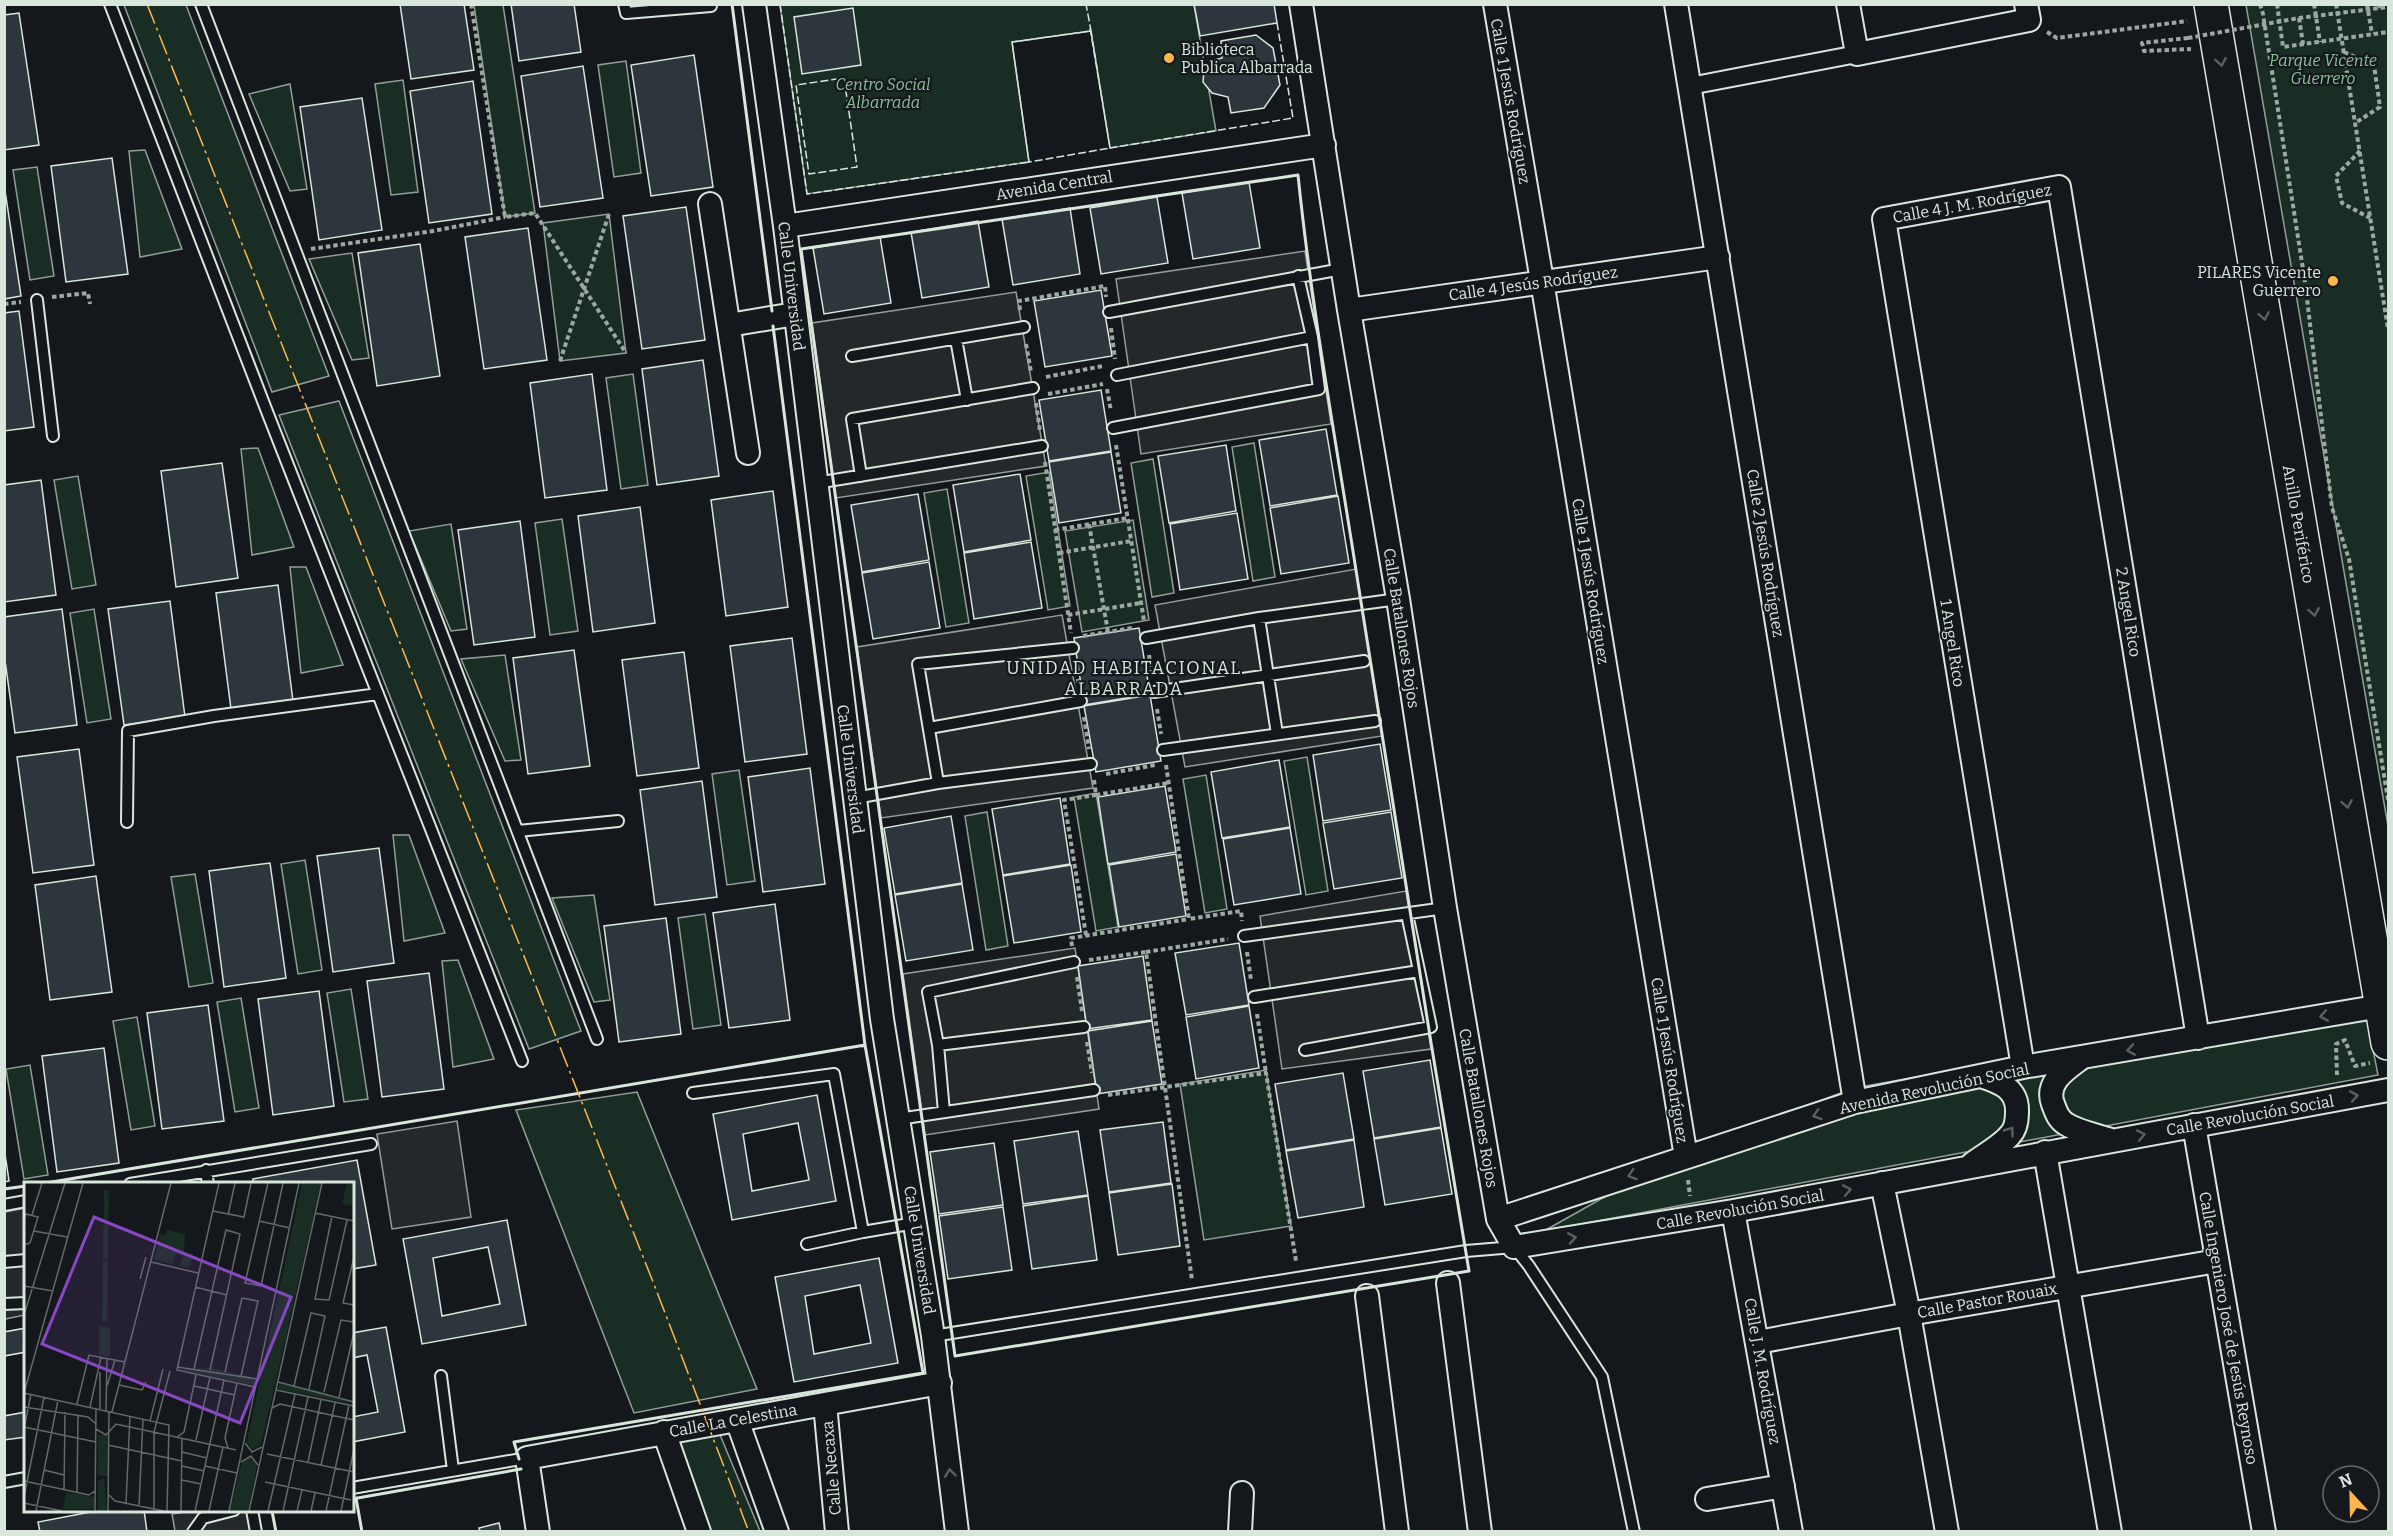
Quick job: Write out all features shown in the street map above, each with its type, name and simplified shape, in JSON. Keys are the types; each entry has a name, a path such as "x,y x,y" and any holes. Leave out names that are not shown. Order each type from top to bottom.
{"main road":[{"name":"Anillo Periférico","path":"2212,11 2388,1043"}],"street":[{"name":"Calle Universidad","path":"754,4 785,226 882,1019 940,1383 957,1532"},
{"name":"Calle Batallones Rojos","path":"1301,4 1342,269 1398,599 1445,908 1498,1219 1514,1247"},
{"name":"Calle 1 Jesús Rodríguez","path":"1495,4 1686,1157"},
{"name":"Calle 2 Jesús Rodríguez","path":"1676,4 1855,1102"},
{"path":"1848,4 1857,54"},
{"path":"1690,86 1857,54 2028,12"},
{"name":"Avenida Central","path":"785,226 1324,144"},
{"name":"Calle 4 J. M. Rodríguez","path":"1884,219 2060,187"},
{"name":"2 Angel Rico","path":"2060,187 2198,1038"},
{"path":"710,204 748,453"},
{"name":"1 Angel Rico","path":"1884,219 2023,1067"},
{"name":"Calle 4 Jesús Rodríguez","path":"1349,310 1718,257"},
{"path":"729,325 795,314"},
{"name":"Avenida Revolución Social","path":"1498,1219 1855,1102 2023,1067 2081,1059 2381,1006"},
{"name":"Calle Revolución Social","path":"2081,1059 2061,1073 2052,1086 2051,1099 2057,1116 2067,1125 2112,1140"},
{"name":"Calle Revolución Social","path":"1966,1168 2011,1135 2017,1122 2017,1105 2011,1091 1999,1082 1981,1076"},
{"name":"Calle Revolución Social","path":"1514,1247 1733,1211 2388,1090"},
{"name":"Calle Ingeniero José de Jesús Reynoso","path":"2194,1125 2264,1532"},
{"path":"2045,1152 2110,1532"},
{"path":"1882,1184 1909,1314 1947,1532"},
{"name":"Calle J. M. Rodríguez","path":"1733,1211 1791,1532"},
{"name":"Calle Pastor Rouaix","path":"1758,1342 2217,1261"},
{"path":"1448,1282 1480,1532"},
{"path":"1367,1296 1397,1532"},
{"name":"Calle La Celestina","path":"527,1458 940,1383"},
{"name":"Calle Necaxa","path":"825,1404 837,1532"},
{"path":"737,1420 777,1532"},
{"path":"664,1432 699,1532"},
{"path":"527,1458 538,1532"},
{"path":"1707,1499 1783,1486"},
{"path":"1240,1532 1242,1493"}],"lane":[{"path":"110,4 522,1061"},
{"path":"201,4 597,1039"},
{"path":"624,4 626,13 711,6"},
{"path":"1109,312 1342,269"},
{"path":"1113,428 1319,389 1312,337 1298,276"},
{"path":"37,300 53,436"},
{"path":"852,356 1023,327"},
{"path":"1117,369 1312,337"},
{"path":"956,339 967,400"},
{"path":"861,476 852,419 1033,388"},
{"path":"816,483 1042,446"},
{"path":"1145,632 1398,599"},
{"path":"1259,618 1277,734"},
{"path":"938,783 918,664 1072,643"},
{"path":"1154,692 1364,661"},
{"path":"127,822 128,731 214,716 378,694"},
{"path":"928,728 1081,701"},
{"path":"1163,750 1376,721"},
{"path":"855,798 938,783 1092,770"},
{"path":"518,831 618,821"},
{"path":"1244,936 1445,908"},
{"path":"1305,1050 1431,1027 1407,914"},
{"path":"944,1112 938,1045 928,992 1074,962"},
{"path":"1254,997 1419,971"},
{"path":"938,1045 1084,1028"},
{"path":"693,1093 834,1074 863,1232"},
{"path":"898,1119 1094,1090"},
{"path":"141,1182 372,1144"},
{"path":"206,1170 208,1182"},
{"path":"4,1205 24,1201"},
{"path":"807,1244 915,1223"},
{"path":"933,1336 1466,1251 1514,1247 1602,1377 1634,1532"},
{"path":"4,1262 24,1260"},
{"path":"4,1304 24,1302"},
{"path":"441,1376 453,1470"},
{"path":"354,1488 527,1458"},
{"path":"4,1482 24,1478"},
{"path":"193,1532 203,1518 226,1512"},
{"path":"252,1512 256,1532"}],"path":[{"path":"471,4 505,217"},
{"path":"2260,4 2305,282 2332,508 2349,559 2388,800"},
{"path":"2277,4 2283,47 2388,32"},
{"path":"2314,4 2320,42"},
{"path":"2336,4 2388,329"},
{"path":"2367,4 2372,34"},
{"path":"2187,49 2144,51 2142,43 2188,38 2380,6 2388,7"},
{"path":"2028,12 2057,38 2212,11"},
{"path":"2299,18 2303,44"},
{"path":"2344,52 2374,66 2380,107 2355,123"},
{"path":"2360,151 2336,176 2342,203 2371,218"},
{"path":"296,252 535,213 626,352"},
{"path":"560,361 609,214"},
{"path":"1033,388 1117,369 1105,286 1019,301 1096,795"},
{"path":"1033,388 1107,384 1189,919"},
{"path":"1055,530 1127,518"},
{"path":"1089,524 1108,632"},
{"path":"1059,553 1131,541"},
{"path":"1068,615 1141,603"},
{"path":"1072,643 1108,632 1145,632"},
{"path":"1092,770 1165,764"},
{"path":"1086,935 1064,800 1168,783"},
{"path":"1266,1073 1095,1097 1071,938 1241,911 1299,1278"},
{"path":"1074,962 1244,936"},
{"path":"1146,952 1194,1295"},
{"path":"2336,1074 2336,1044 2346,1040 2355,1066"},
{"path":"1686,1157 1693,1218"}],"green space":[{"path":"124,5 186,5 329,376 272,392"},
{"path":"474,5 503,5 535,213 505,217"},
{"name":"Centro Social Albarrada","path":"780,5 1194,5 1216,131 1110,148 1091,31 1012,42 1029,162 807,194"},
{"name":"Parque Vicente Guerrero","path":"2246,5 2388,5 2388,826"},
{"path":"626,61 641,173 614,177 598,65"},
{"path":"403,80 418,192 391,195 375,84"},
{"path":"290,84 307,189 290,191 249,94"},
{"path":"145,150 182,249 140,257 129,151"},
{"path":"37,167 54,276 30,280 13,170"},
{"path":"609,214 626,353 560,361 543,223"},
{"path":"352,253 369,358 352,360 309,259"},
{"path":"633,374 648,485 621,489 606,378"},
{"path":"339,401 581,1031 529,1049 279,415"},
{"path":"1254,443 1275,577 1253,581 1232,447"},
{"path":"258,448 294,547 252,555 241,449"},
{"path":"1153,459 1174,593 1152,597 1131,463"},
{"path":"1049,472 1070,606 1048,610 1026,476"},
{"path":"78,476 96,585 72,589 54,480"},
{"path":"947,489 969,623 946,627 924,493"},
{"path":"562,519 578,631 550,635 535,523"},
{"path":"1133,520 1149,620 1082,632 1065,531"},
{"path":"451,524 467,629 451,631 409,531"},
{"path":"290,567 306,567 343,665 301,673"},
{"path":"94,609 111,719 87,723 70,613"},
{"path":"505,655 521,760 505,761 461,659"},
{"path":"1307,757 1328,891 1306,895 1284,761"},
{"path":"739,770 755,881 727,885 712,774"},
{"path":"1206,775 1227,909 1205,913 1183,779"},
{"path":"1096,793 1118,927 1096,931 1074,797"},
{"path":"987,812 1008,946 986,950 965,816"},
{"path":"393,835 409,835 445,933 404,941"},
{"path":"305,860 322,970 298,974 281,864"},
{"path":"195,874 213,983 189,987 171,877"},
{"path":"594,895 610,1000 594,1002 552,898"},
{"path":"705,914 721,1025 693,1029 678,918"},
{"path":"458,960 494,1059 453,1067 442,961"},
{"path":"351,989 368,1099 344,1102 327,993"},
{"path":"241,998 259,1108 235,1112 217,1002"},
{"path":"2363,999 2378,1075 1544,1231 1688,1150 1854,1088"},
{"path":"137,1017 155,1126 131,1130 113,1021"},
{"path":"30,1065 48,1175 24,1179 6,1069"},
{"path":"1266,1070 1291,1226 1204,1240 1180,1084"},
{"path":"637,1092 757,1389 634,1413 516,1110"},
{"path":"718,1430 760,1531 711,1531 679,1438"}],"shaded area":[{"path":"1305,251 1331,424 1141,454 1116,279"},
{"path":"1016,292 1046,466 836,498 812,323"},
{"path":"1356,569 1382,736 1185,767 1155,605"},
{"path":"1062,615 1093,788 881,818 857,647"},
{"path":"1406,891 1431,1049 1282,1069 1260,916"},
{"path":"1075,948 1099,1109 925,1135 903,974"},
{"path":"457,1121 471,1217 392,1229 377,1134"},
{"path":"24,1208 24,1315 5,1319 5,1212"},
{"path":"248,1512 252,1531 175,1531 172,1514"}],"building":[{"path":"400,4 464,4 474,70 411,79"},
{"path":"511,4 574,4 581,52 519,61"},
{"path":"1194,4 1274,4 1277,23 1200,36"},
{"path":"853,8 861,65 802,74 794,17"},
{"path":"19,13 39,145 4,150 4,15"},
{"path":"1256,35 1273,48 1280,85 1264,108 1231,113 1228,97 1212,93 1203,82 1204,70 1211,61 1222,58 1221,41"},
{"path":"694,55 713,187 651,196 631,65"},
{"path":"583,66 603,198 540,207 521,76"},
{"path":"473,81 492,214 429,223 410,91"},
{"path":"362,98 382,230 319,240 300,107"},
{"path":"112,158 128,274 66,282 51,166"},
{"path":"1249,182 1260,248 1193,259 1182,193"},
{"path":"4,184 21,296 4,299"},
{"path":"1157,197 1168,263 1101,274 1090,208"},
{"path":"686,207 705,340 642,349 623,216"},
{"path":"1070,208 1080,274 1013,285 1002,219"},
{"path":"978,221 989,287 922,298 911,232"},
{"path":"528,228 547,360 484,369 465,237"},
{"path":"880,237 891,303 824,314 813,248"},
{"path":"420,244 440,376 377,386 358,253"},
{"path":"1101,290 1112,356 1045,367 1034,301"},
{"path":"19,311 34,427 4,431 4,313"},
{"path":"703,360 719,476 657,485 642,369"},
{"path":"592,374 607,490 545,498 530,383"},
{"path":"1101,390 1111,451 1049,461 1039,400"},
{"path":"1326,429 1337,495 1270,506 1259,440"},
{"path":"1226,445 1236,511 1169,523 1158,456"},
{"path":"1111,452 1121,513 1059,523 1049,462"},
{"path":"222,463 238,578 176,587 161,471"},
{"path":"1020,474 1031,540 964,552 953,485"},
{"path":"41,480 56,595 4,602 4,485"},
{"path":"773,491 788,607 726,616 711,500"},
{"path":"918,494 929,560 862,572 851,505"},
{"path":"1338,496 1349,563 1281,574 1270,508"},
{"path":"640,507 655,623 593,632 578,516"},
{"path":"1237,513 1248,579 1180,590 1170,524"},
{"path":"520,521 535,637 474,645 458,530"},
{"path":"1031,542 1042,608 974,619 964,553"},
{"path":"929,562 940,628 873,639 862,573"},
{"path":"278,585 293,701 231,709 216,593"},
{"path":"170,601 185,717 124,725 108,609"},
{"path":"62,609 77,725 15,733 4,653 4,617"},
{"path":"1139,628 1150,694 1084,705 1074,638"},
{"path":"792,638 807,754 745,762 730,646"},
{"path":"574,650 590,766 528,774 513,658"},
{"path":"684,652 699,768 637,776 622,660"},
{"path":"1150,695 1161,761 1096,772 1084,706"},
{"path":"1380,744 1391,810 1323,821 1313,755"},
{"path":"79,749 94,865 33,873 17,757"},
{"path":"1279,760 1290,827 1222,838 1211,772"},
{"path":"810,768 825,884 763,892 748,777"},
{"path":"702,781 717,897 655,905 640,790"},
{"path":"1165,786 1176,852 1108,864 1098,797"},
{"path":"1060,798 1070,864 1003,875 992,809"},
{"path":"1391,812 1402,878 1334,889 1323,823"},
{"path":"951,816 962,883 895,894 884,828"},
{"path":"1290,828 1301,894 1234,905 1223,839"},
{"path":"379,848 394,963 333,972 317,856"},
{"path":"1176,854 1186,916 1119,927 1109,865"},
{"path":"270,863 286,978 224,987 209,871"},
{"path":"1071,865 1081,932 1014,943 1003,876"},
{"path":"96,876 112,992 50,1000 35,885"},
{"path":"962,884 973,950 906,961 895,895"},
{"path":"775,904 790,1020 729,1028 713,913"},
{"path":"666,918 681,1034 619,1042 604,926"},
{"path":"1239,943 1249,1005 1186,1015 1175,953"},
{"path":"1143,956 1152,1020 1087,1029 1078,966"},
{"path":"429,973 444,1089 382,1097 367,981"},
{"path":"319,991 334,1106 273,1115 258,999"},
{"path":"208,1005 224,1121 162,1129 147,1013"},
{"path":"1249,1006 1259,1068 1196,1079 1186,1017"},
{"path":"1152,1021 1162,1084 1097,1094 1088,1031"},
{"path":"104,1048 119,1163 57,1172 42,1056"},
{"path":"1430,1060 1441,1127 1374,1138 1363,1071"},
{"path":"1343,1073 1354,1139 1286,1150 1275,1084"},
{"path":"817,1095 836,1201 732,1220 713,1114","holes":["798,1123 809,1180 752,1191 743,1134"]},
{"path":"1163,1122 1171,1183 1109,1192 1100,1130"},
{"path":"1441,1128 1452,1194 1385,1205 1374,1139"},
{"path":"1078,1131 1088,1195 1023,1204 1014,1141"},
{"path":"1354,1140 1364,1207 1298,1218 1286,1151"},
{"path":"994,1143 1003,1205 939,1214 930,1152"},
{"path":"4,1147 9,1181 4,1182"},
{"path":"357,1160 376,1265 354,1269 354,1182 253,1182 253,1179"},
{"path":"1172,1184 1180,1246 1118,1255 1109,1193"},
{"path":"1088,1196 1097,1260 1032,1269 1023,1206"},
{"path":"1003,1207 1012,1270 948,1279 939,1216"},
{"path":"507,1220 526,1325 422,1344 403,1239","holes":["488,1247 500,1304 442,1316 433,1258"]},
{"path":"879,1258 898,1363 794,1382 775,1277","holes":["860,1285 871,1343 814,1354 805,1296"]},
{"path":"386,1327 405,1432 354,1442 354,1417 378,1412 367,1355 354,1358 354,1333"},
{"path":"24,1328 24,1352 4,1356 4,1332"},
{"path":"24,1412 24,1437 4,1440 4,1416"},
{"path":"90,1512 144,1512 147,1532 40,1532 38,1522"},
{"path":"499,1523 501,1532 480,1532 479,1528"}],"fence":[{"path":"780,4 807,194 1029,162 1012,42 1091,31 1086,4"},
{"path":"1090,28 1110,148 1293,118 1277,23 1273,23"},
{"path":"1091,31 1110,148 1029,162 1012,42 1091,31"},
{"path":"844,78 857,167 809,174 796,85 844,78"}],"wall":[{"path":"732,4 772,311"},
{"path":"1298,175 1325,379 1469,1271 955,1356 801,249 1298,175"},
{"path":"52,1182 865,1045 773,326"},
{"path":"519,1459 514,1442 923,1373 865,1045 862,1046"},
{"path":"4,1189 24,1186"},
{"path":"354,1499 521,1469"},
{"path":"358,1498 356,1498 362,1532"},
{"path":"272,1512 276,1532"}],"power":[{"path":"147,4 657,1292 749,1532"}],"place":[{"name":"Biblioteca Publica Albarrada","path":"1169,58"},
{"name":"PILARES Vicente Guerrero","path":"2333,281"}],"district":[{"name":"UNIDAD HABITACIONAL ALBARRADA","path":"1124,678"}]}
